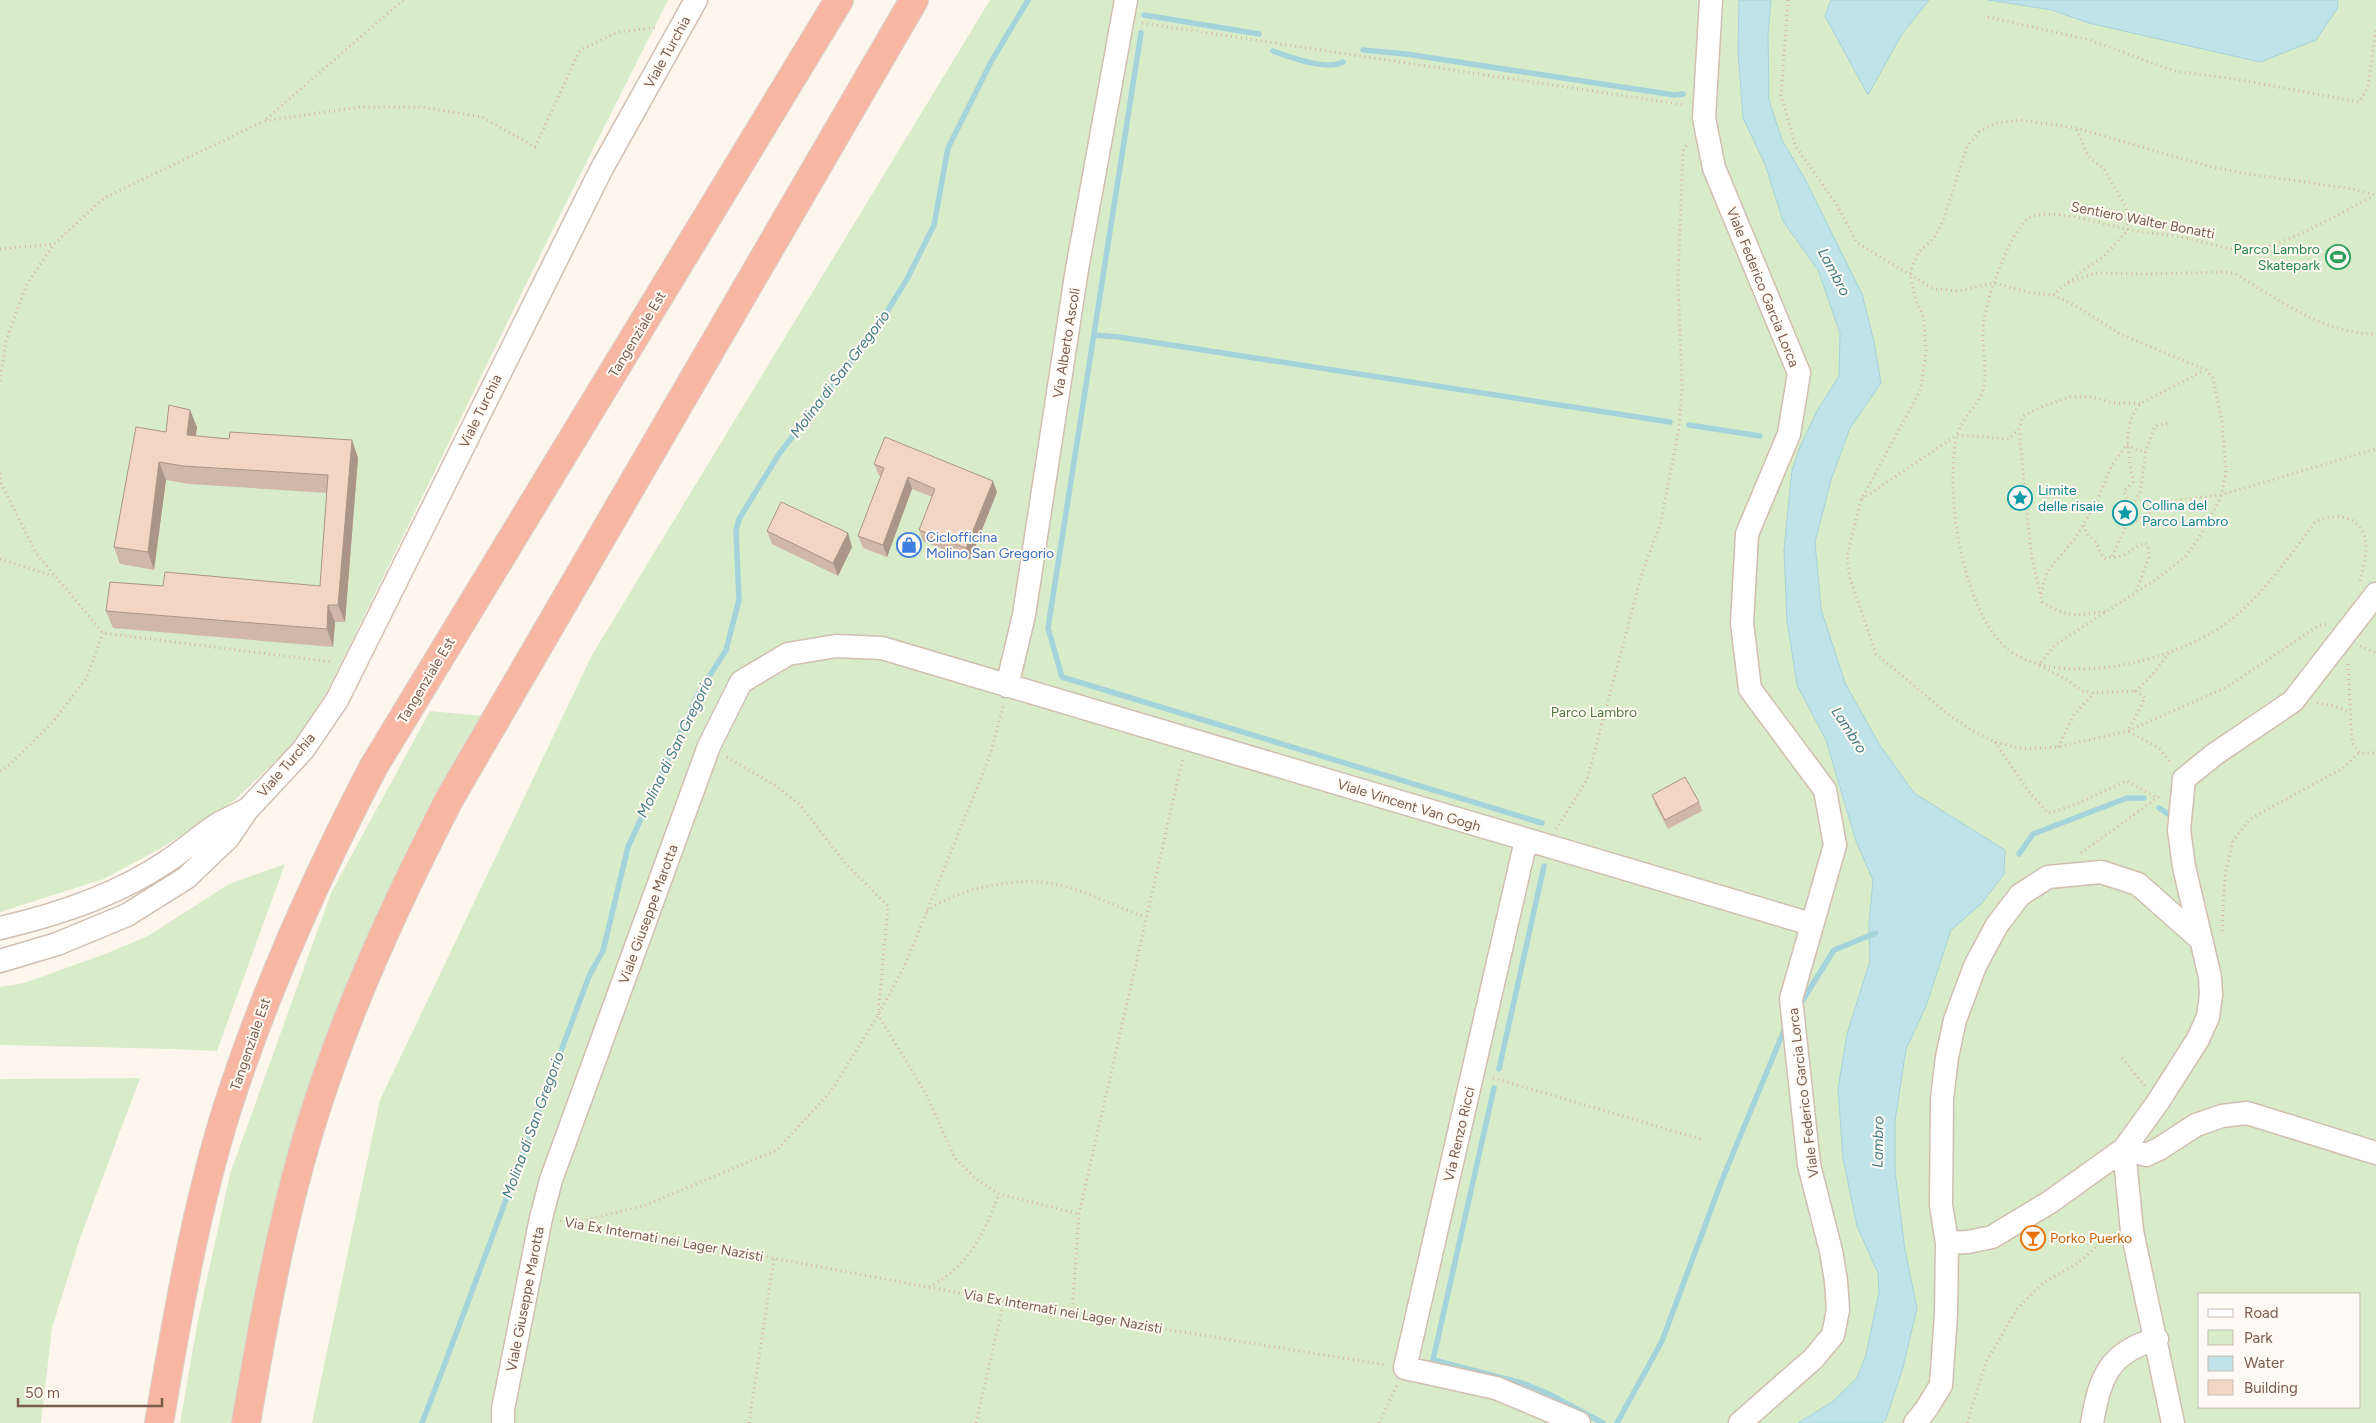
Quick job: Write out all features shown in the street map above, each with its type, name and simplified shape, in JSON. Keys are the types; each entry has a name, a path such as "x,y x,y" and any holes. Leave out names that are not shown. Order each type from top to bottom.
{"highway":[{"name":"Tangenziale Est","path":"159,1423 198,1220 227,1110 276,973 339,833 374,766 839,0"},
{"path":"246,1423 296,1176 328,1073 384,932 450,798 914,0"}],"street":[{"name":"Viale Federico Garcia Lorca","path":"1711,0 1704,113 1714,168 1799,374 1789,434 1747,534 1742,623 1750,689 1825,790 1835,845 1791,999 1809,1165 1831,1251 1838,1310 1833,1335 1818,1353 1740,1423"},
{"name":"Viale Turchia","path":"0,961 57,944 126,915 186,878 228,838 247,810 303,750 337,700 601,170 691,8"},
{"name":"Via Alberto Ascoli","path":"1007,686 1024,615 1077,270 1124,10"},
{"path":"1947,1243 1968,1242 1992,1237 2050,1202 2124,1149 2158,1102 2198,1039 2208,1017 2211,994 2210,977 2185,875 2180,830 2184,779 2215,754 2293,701 2349,631 2367,590"},
{"name":"Viale Giuseppe Marotta","path":"503,1423 504,1408 541,1218 551,1180 709,746 741,682 788,654 836,646 882,648 1007,686"},
{"name":"Viale Vincent Van Gogh","path":"1007,686 1811,924"},
{"name":"Viale Turchia","path":"0,928 31,921 120,888 166,863 214,827 247,810"},
{"name":"Via Renzo Ricci","path":"1405,1368 1473,1072 1535,843"},
{"path":"1915,1423 1927,1408 1940,1385 1946,1314 1947,1243 1941,1205 1942,1099 1947,1057 1956,1020 1975,966 1996,925 2020,895 2048,877 2101,872 2138,884 2200,939"},
{"path":"2124,1149 2146,1155 2159,1149 2196,1125 2222,1116 2247,1114 2376,1153"},
{"path":"2124,1149 2131,1220 2173,1423"},
{"path":"2092,1423 2101,1384 2109,1367 2130,1348 2157,1339"},
{"path":"1405,1368 1496,1388 1579,1423"}],"path":[{"path":"0,381 6,340 27,284 54,244 104,198 264,121 403,0"},
{"path":"1788,0 1781,95 1796,147 1837,205 1857,243 1934,289 1958,291 1994,283 2031,293 2054,295 2078,307 2120,334 2206,370 2213,378 2222,422 2226,472 2222,495 2198,538 2185,557 2135,593 2055,645 2039,664"},
{"path":"264,121 360,107 422,107 482,117 534,148 580,50 618,32 669,26 691,8"},
{"path":"1124,10 1704,113 1683,151 1678,280 1682,386 1679,428 1661,522 1642,573 1587,780 1576,801 1535,843"},
{"path":"1988,18 2090,40 2174,72 2235,79 2359,102 2368,87 2376,29"},
{"path":"2359,753 2352,744 2349,712 2347,683 2349,631 2328,623 2318,626 2227,687 2128,730 2058,747 2024,749 1994,742 1948,714 1876,654 1850,578 1847,556 1861,500 1921,388 1926,351 1923,315 1916,301 1910,276 1918,253 1934,238 1943,221 1967,147 1979,132 1996,122 2020,120 2076,128 2208,166 2259,176 2353,188 2375,195"},
{"path":"2054,295 2103,257 2128,230 2126,207 2104,170 2088,156 2076,128"},
{"name":"Sentiero Walter Bonatti","path":"1994,283 2014,237 2026,220 2036,214 2086,218 2128,230 2186,238 2248,250 2273,245 2375,195"},
{"path":"0,249 54,244"},
{"path":"2068,283 2095,273 2234,273 2325,324 2349,332 2376,334"},
{"path":"1994,283 1984,315 1984,390 1962,420 1957,434 1953,470 1954,498 1961,556 1970,586 1993,634 2012,652 2039,664 2082,691 2094,693 2136,691 2154,673 2170,652"},
{"path":"1861,500 1957,434 2009,439 2019,428 2023,416 2043,406 2070,397 2092,398 2113,403 2140,403 2206,370"},
{"path":"2130,508 2124,491 2133,482 2126,445 2128,427 2140,403"},
{"path":"2112,556 2130,508 2140,493 2146,450 2154,426 2169,423"},
{"path":"2019,428 2031,553 2042,602 2061,614 2078,616 2108,611"},
{"path":"2126,445 2133,450 2146,450"},
{"path":"2041,595 2047,572 2076,537 2097,501 2111,467 2126,445"},
{"path":"2126,522 2137,520 2169,501 2222,495 2376,449"},
{"path":"0,472 1,483 36,552 54,576 103,632 354,665"},
{"path":"2039,664 2082,669 2122,664 2170,652 2200,640 2224,624 2249,603 2315,522 2328,516 2349,518 2362,532 2366,550 2367,590"},
{"path":"2084,524 2087,536 2095,542 2101,556 2106,559 2112,556 2118,557 2145,543 2148,545 2149,557 2135,593"},
{"path":"2076,537 2087,536"},
{"path":"0,559 54,576"},
{"path":"0,771 7,767 51,724 86,679 103,632"},
{"path":"575,1222 646,1205 777,1150 832,1090 878,1015 905,965 989,758 1007,686"},
{"path":"2128,730 2144,698 2136,691"},
{"path":"2058,747 2074,715 2094,693"},
{"path":"2293,701 2335,706 2349,712"},
{"path":"2079,854 2184,779 2159,748 2128,730"},
{"path":"1072,1314 1078,1214 1187,739"},
{"path":"1994,742 2029,792 2048,813 2072,806 2126,781 2158,798"},
{"path":"709,746 776,786 798,804 846,864 888,906 878,1015 925,1092 955,1158 976,1179 999,1194 1078,1214"},
{"path":"2222,937 2225,875 2233,841 2250,820 2343,768 2359,753 2376,753"},
{"path":"926,912 941,901 1012,882 1058,884 1145,917"},
{"path":"2122,1058 2158,1102"},
{"path":"1473,1072 1701,1139"},
{"path":"928,1287 946,1278 968,1257 989,1221 999,1194"},
{"name":"Via Ex Internati nei Lager Nazisti","path":"541,1218 575,1222 1072,1314 1405,1368"},
{"path":"1967,1423 1986,1362 2017,1309 2043,1283 2078,1263 2131,1220"},
{"path":"749,1423 774,1258"},
{"path":"976,1423 1004,1301"},
{"path":"1379,1423 1405,1368"}],"green space":[{"path":"0,0 668,0 557,221 327,692 291,747 235,800 165,846 104,879 0,912"},
{"name":"Parco Lambro","path":"990,0 2376,0 2376,1423 312,1423 380,1100 592,655"},
{"path":"430,711 484,716 379,915 234,1423 180,1423 198,1320 230,1174 331,893"},
{"path":"285,864 217,1051 0,1045 0,987 24,983 105,954 148,936 229,884"},
{"path":"140,1078 80,1238 52,1328 41,1423 0,1423 0,1079"}],"water":[{"name":"Lambro","path":"1739,0 1771,0 1768,34 1769,100 1782,140 1805,179 1862,294 1874,342 1881,383 1850,428 1831,480 1815,542 1821,609 1845,683 1879,744 1914,793 2005,850 2004,874 1982,903 1951,930 1926,1006 1906,1049 1895,1121 1895,1171 1905,1250 1917,1308 1903,1367 1886,1419 1882,1423 1798,1423 1832,1402 1857,1378 1866,1355 1879,1292 1878,1273 1857,1226 1843,1158 1838,1089 1847,1034 1870,961 1869,923 1873,880 1856,841 1826,740 1797,685 1787,620 1784,550 1792,470 1800,447 1817,411 1839,376 1840,333 1818,270 1783,221 1765,164 1743,118 1738,51"},
{"path":"1831,0 1929,0 1902,34 1868,95 1825,16"},
{"path":"1988,0 2338,0 2337,9 2316,40 2260,62 2089,23 2052,10"}],"building":[{"path":"169,405 190,410 187,435 229,439 230,432 352,440 338,605 328,605 327,629 106,611 110,582 163,586 165,572 320,586 328,475 183,466 159,462 148,552 114,547 136,427 166,432"},
{"path":"885,437 993,481 966,548 919,530 935,489 908,477 883,545 858,536 884,468 874,464"},
{"path":"781,502 848,533 833,563 767,531"},
{"path":"1685,777 1699,802 1665,820 1652,795"}],"waterway":[{"name":"Molina di San Gregorio","path":"422,1423 590,974 603,951 628,847 698,694 726,650 739,600 736,531 739,519 779,454 877,328 907,279 934,225 948,148 991,62 1028,0"},
{"path":"1144,15 1259,34"},
{"path":"1141,33 1048,628 1062,677 1542,823"},
{"path":"1363,50 1406,54 1674,95 1683,94"},
{"path":"1273,51 1318,64 1328,65 1343,62"},
{"path":"1094,335 1119,337 1670,422"},
{"path":"1689,425 1760,436"},
{"path":"2019,854 2033,834 2127,798 2144,798"},
{"path":"2159,808 2174,818"},
{"path":"1499,1069 1544,866"},
{"path":"1801,1003 1834,950 1876,933"},
{"path":"1617,1423 1662,1341 1722,1180 1785,1028"},
{"path":"1494,1088 1433,1360 1522,1383 1549,1394 1603,1423"}],"place":[{"name":"Parco Lambro Skatepark","path":"2338,257"},
{"name":"Limite delle risaie","path":"2020,498"},
{"name":"Collina del Parco Lambro","path":"2125,513"},
{"name":"Ciclofficina Molino San Gregorio","path":"909,545"},
{"name":"Porko Puerko","path":"2033,1238"}]}
